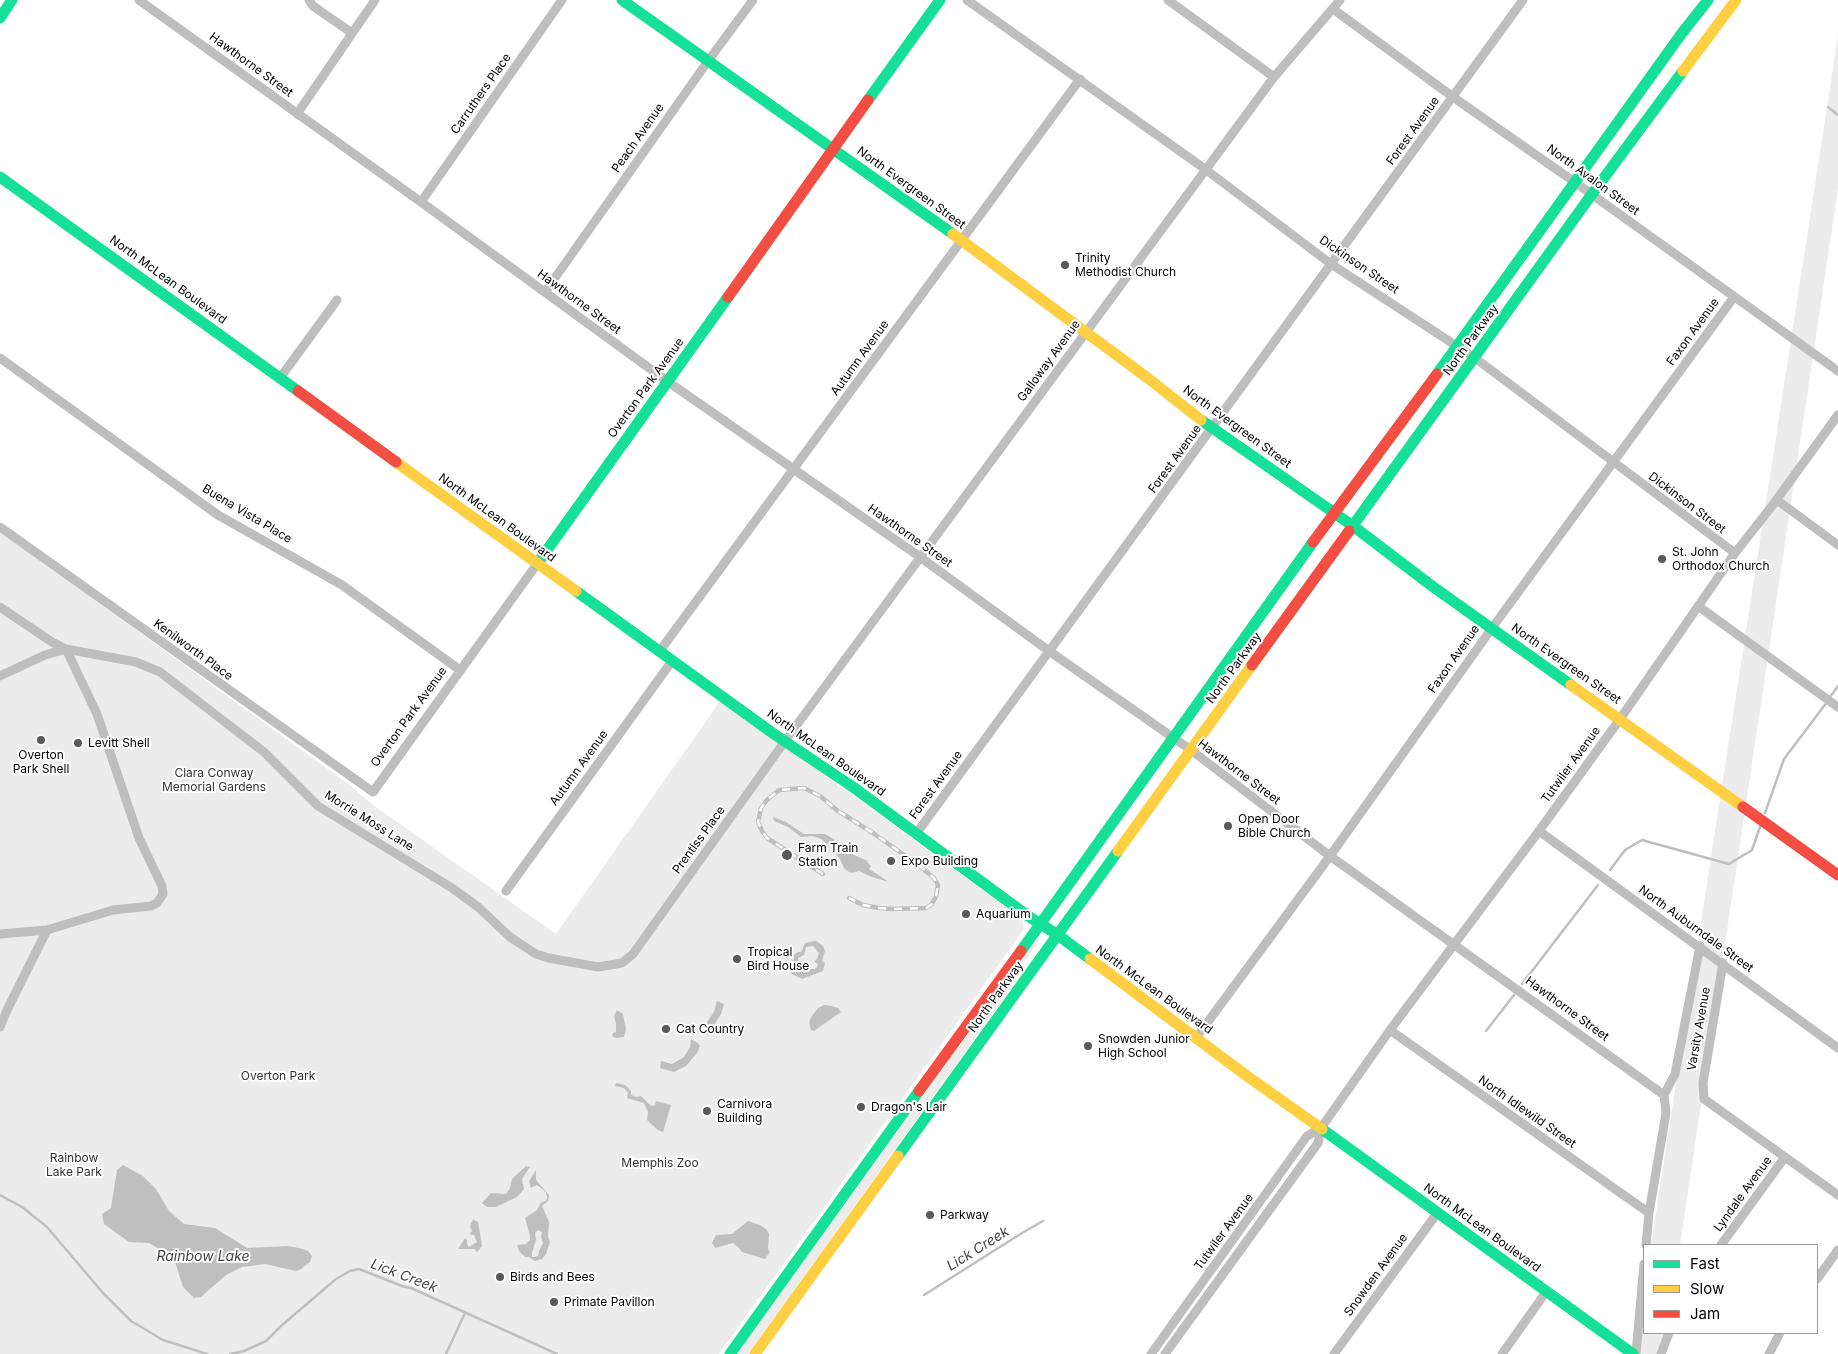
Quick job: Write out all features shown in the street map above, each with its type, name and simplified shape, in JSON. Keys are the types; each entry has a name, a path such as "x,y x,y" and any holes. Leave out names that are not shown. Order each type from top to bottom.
{"main road":[{"path":"0,18 12,0"},
{"name":"North Evergreen Street","path":"622,0 961,241 1085,332 1212,429 1353,526 1432,586 1838,875"},
{"name":"Overton Park Avenue","path":"537,564 940,0"},
{"name":"North Parkway","path":"730,1354 1334,513 1458,346 1682,33 1708,0"},
{"name":"North Parkway","path":"755,1354 1592,194 1736,0"},
{"name":"North McLean Boulevard","path":"0,177 659,652 846,782 1040,924 1058,935 1246,1076 1438,1212 1631,1353"}],"street":[{"name":"Hawthorne Street","path":"139,0 421,202 667,382 920,557 1049,651 1191,750 1330,856 1664,1095"},
{"path":"309,0 313,6 352,33"},
{"path":"297,114 375,0"},
{"name":"Carruthers Place","path":"421,202 562,0"},
{"name":"Peach Avenue","path":"545,292 753,0"},
{"name":"Dickinson Street","path":"967,0 1205,169 1331,264 1475,358 1735,553"},
{"path":"1168,0 1274,77"},
{"name":"Galloway Avenue","path":"785,741 1205,169 1274,77 1340,0"},
{"name":"Forest Avenue","path":"916,834 1523,0"},
{"name":"North Avalon Street","path":"1333,9 1453,97 1592,194 1838,371"},
{"name":"Autumn Avenue","path":"659,652 1080,79"},
{"name":"Faxon Avenue","path":"1196,1038 1330,856 1492,628 1734,297"},
{"path":"280,378 337,300"},
{"name":"Buena Vista Place","path":"0,358 218,515 342,585 460,670"},
{"name":"Tutwiler Avenue","path":"1151,1354 1307,1136 1320,1128 1390,1030 1539,831 1620,719 1735,553 1838,415"},
{"path":"1776,500 1838,545"},
{"name":"Kenilworth Place","path":"0,527 372,792"},
{"name":"Overton Park Avenue","path":"372,792 537,564"},
{"name":"Morrie Moss Lane","path":"0,606 52,642 66,649 136,662 160,672 264,752 318,806 452,888 478,907 510,937 536,954 598,967 616,965 628,960 633,954"},
{"path":"1698,606 1837,706"},
{"path":"0,676 45,655 66,649 97,714 139,838 163,889 160,899 151,906 113,910 47,930 0,934"},
{"name":"Autumn Avenue","path":"506,891 672,660"},
{"name":"Prentiss Place","path":"633,954 785,741"},
{"name":"North Auburndale Street","path":"1539,831 1838,1048"},
{"path":"0,1027 47,930"},
{"path":"1646,1244 1649,1214 1666,1113 1664,1095 1674,1074 1700,946"},
{"name":"Varsity Avenue","path":"1723,963 1703,1083 1704,1099 1785,1157"},
{"name":"North Idlewild Street","path":"1390,1030 1649,1214"},
{"name":"Tutwiler Avenue","path":"1165,1354 1318,1143 1320,1128"},
{"path":"1785,1157 1838,1195"},
{"name":"Lyndale Avenue","path":"1722,1244 1785,1157"},
{"name":"Snowden Avenue","path":"1334,1354 1438,1212"},
{"path":"1226,1250 1235,1256"},
{"path":"1818,1278 1838,1250"},
{"path":"1631,1353 1643,1271"},
{"path":"1502,1354 1546,1292"},
{"path":"1661,1354 1669,1334"},
{"path":"1768,1354 1779,1334"}],"green space":[{"path":"1838,36 1838,189 1680,1244 1651,1244"},
{"name":"Overton Park","path":"0,531 351,786 373,805 556,934 721,700 1022,919 1024,929 719,1354 0,1354"},
{"path":"1038,938 1038,943 1022,965 1007,994 748,1354 736,1354"},
{"path":"1643,1296 1643,1334 1667,1334 1664,1354 1634,1354"}],"water":[{"path":"773,817 786,822 804,834 825,834 835,840 829,846 821,839 813,836 801,837 788,827 774,821"},
{"path":"837,843 854,855 868,861 871,866 869,869 889,882 859,871 849,872 844,868 832,849"},
{"path":"816,941 823,946 825,951 822,961 825,963 823,971 802,979 792,974 787,967 794,959 794,955 801,952 805,943","holes":["813,946 819,953 814,962 818,964 815,969 809,969 806,972 796,972 793,966 798,964 798,958 804,955 806,947"]},
{"path":"717,1001 724,1004 723,1008 708,1035 702,1032 714,1012"},
{"path":"824,1005 838,1008 841,1012 814,1031 811,1030 809,1023 811,1017 818,1008"},
{"path":"617,1010 623,1014 626,1029 624,1037 616,1038 612,1036 616,1032 614,1016"},
{"path":"691,1039 700,1046 697,1053 686,1066 674,1072 660,1068 661,1061 672,1064 684,1057 690,1047"},
{"path":"616,1083 625,1085 631,1091 631,1095 641,1096 651,1106 655,1105 656,1101 671,1105 663,1132 647,1120 648,1112 644,1103 627,1098 628,1093 624,1088 615,1086"},
{"name":"Rainbow Lake","path":"123,1165 143,1176 156,1189 169,1211 184,1224 215,1228 247,1248 288,1246 303,1249 312,1256 310,1262 296,1271 265,1264 242,1267 226,1275 201,1297 194,1298 183,1287 175,1262 171,1256 149,1243 129,1242 104,1224 102,1214 111,1208 117,1170"},
{"path":"526,1166 530,1167 522,1179 524,1189 517,1197 496,1207 487,1207 482,1203 491,1193 506,1194 512,1179"},
{"path":"536,1170 536,1180 549,1195 548,1201 542,1206 549,1222 548,1237 550,1242 546,1254 542,1259 535,1261 525,1257 519,1251 517,1245 526,1244 530,1240 525,1218 537,1210 541,1202 546,1201 547,1198 546,1192 537,1185 531,1188 529,1181","holes":["538,1230 542,1232 543,1243 538,1256 532,1257 536,1240 535,1233"]},
{"path":"473,1219 478,1222 482,1246 477,1252 474,1249 458,1249 465,1238 469,1247 477,1242 474,1235 469,1234 472,1231 470,1226"},
{"path":"748,1221 760,1225 769,1234 768,1249 770,1252 765,1259 742,1252 733,1243 715,1248 712,1243 716,1235 732,1234"}],"waterway":[{"path":"1828,107 1838,115"},
{"path":"1830,697 1838,686"},
{"path":"1765,813 1784,759 1827,702"},
{"path":"1610,870 1625,850 1642,840 1729,864 1752,850 1760,827"},
{"path":"1522,984 1598,885"},
{"path":"1486,1031 1514,995"},
{"name":"Lick Creek","path":"0,1195 22,1207 47,1227 103,1293 131,1321 163,1340 207,1354"},
{"name":"Lick Creek","path":"924,1295 1043,1221"},
{"name":"Lick Creek","path":"230,1354 244,1351 266,1341 336,1279 350,1271 359,1269 411,1288 557,1354"},
{"path":"446,1354 465,1313"}],"railway":[{"path":"823,874 767,838 762,831 758,822 761,808 779,790 804,788 820,796 838,811 921,867 934,878 938,885 932,904 926,908 879,908 863,905 849,898"}],"traffic: fast":[{"path":"0,18 12,0"},
{"path":"622,0 953,234"},
{"path":"868,100 940,0"},
{"path":"1437,374 1682,33 1708,0"},
{"path":"1349,531 1683,71"},
{"path":"0,177 298,391"},
{"path":"537,564 728,297"},
{"path":"1201,420 1353,526 1432,586 1571,685"},
{"path":"1021,951 1313,542"},
{"path":"576,591 774,734 853,787 1028,916 1090,959"},
{"path":"898,1156 1118,851"},
{"path":"730,1354 919,1091"},
{"path":"1322,1129 1633,1354"}],"traffic: slow":[{"path":"1683,71 1736,0"},
{"path":"953,234 1149,379 1201,420"},
{"path":"396,462 576,591"},
{"path":"1118,851 1252,665"},
{"path":"1571,685 1743,807"},
{"path":"1090,959 1247,1076 1322,1129"},
{"path":"755,1354 898,1156"}],"traffic: jam":[{"path":"728,297 868,100"},
{"path":"1313,542 1437,374"},
{"path":"298,391 396,462"},
{"path":"1252,665 1349,531"},
{"path":"1743,807 1838,875"},
{"path":"919,1091 1021,951"}],"place":[{"name":"Trinity Methodist Church","path":"1065,265"},
{"name":"St. John Orthodox Church","path":"1662,559"},
{"name":"Overton Park Shell","path":"41,740"},
{"name":"Levitt Shell","path":"78,743"},
{"name":"Open Door Bible Church","path":"1228,826"},
{"name":"Farm Train Station","path":"787,855"},
{"name":"Expo Building","path":"891,861"},
{"name":"Aquarium","path":"966,914"},
{"name":"Tropical Bird House","path":"737,959"},
{"name":"Cat Country","path":"666,1029"},
{"name":"Snowden Junior High School","path":"1088,1046"},
{"name":"Dragon's Lair","path":"861,1107"},
{"name":"Carnivora Building","path":"707,1111"},
{"name":"Parkway","path":"930,1215"},
{"name":"Birds and Bees","path":"500,1277"},
{"name":"Primate Pavillon","path":"554,1302"}],"park label":[{"name":"Clara Conway Memorial Gardens","path":"214,780"},
{"name":"Memphis Zoo","path":"660,1163"},
{"name":"Rainbow Lake Park","path":"74,1165"}]}
